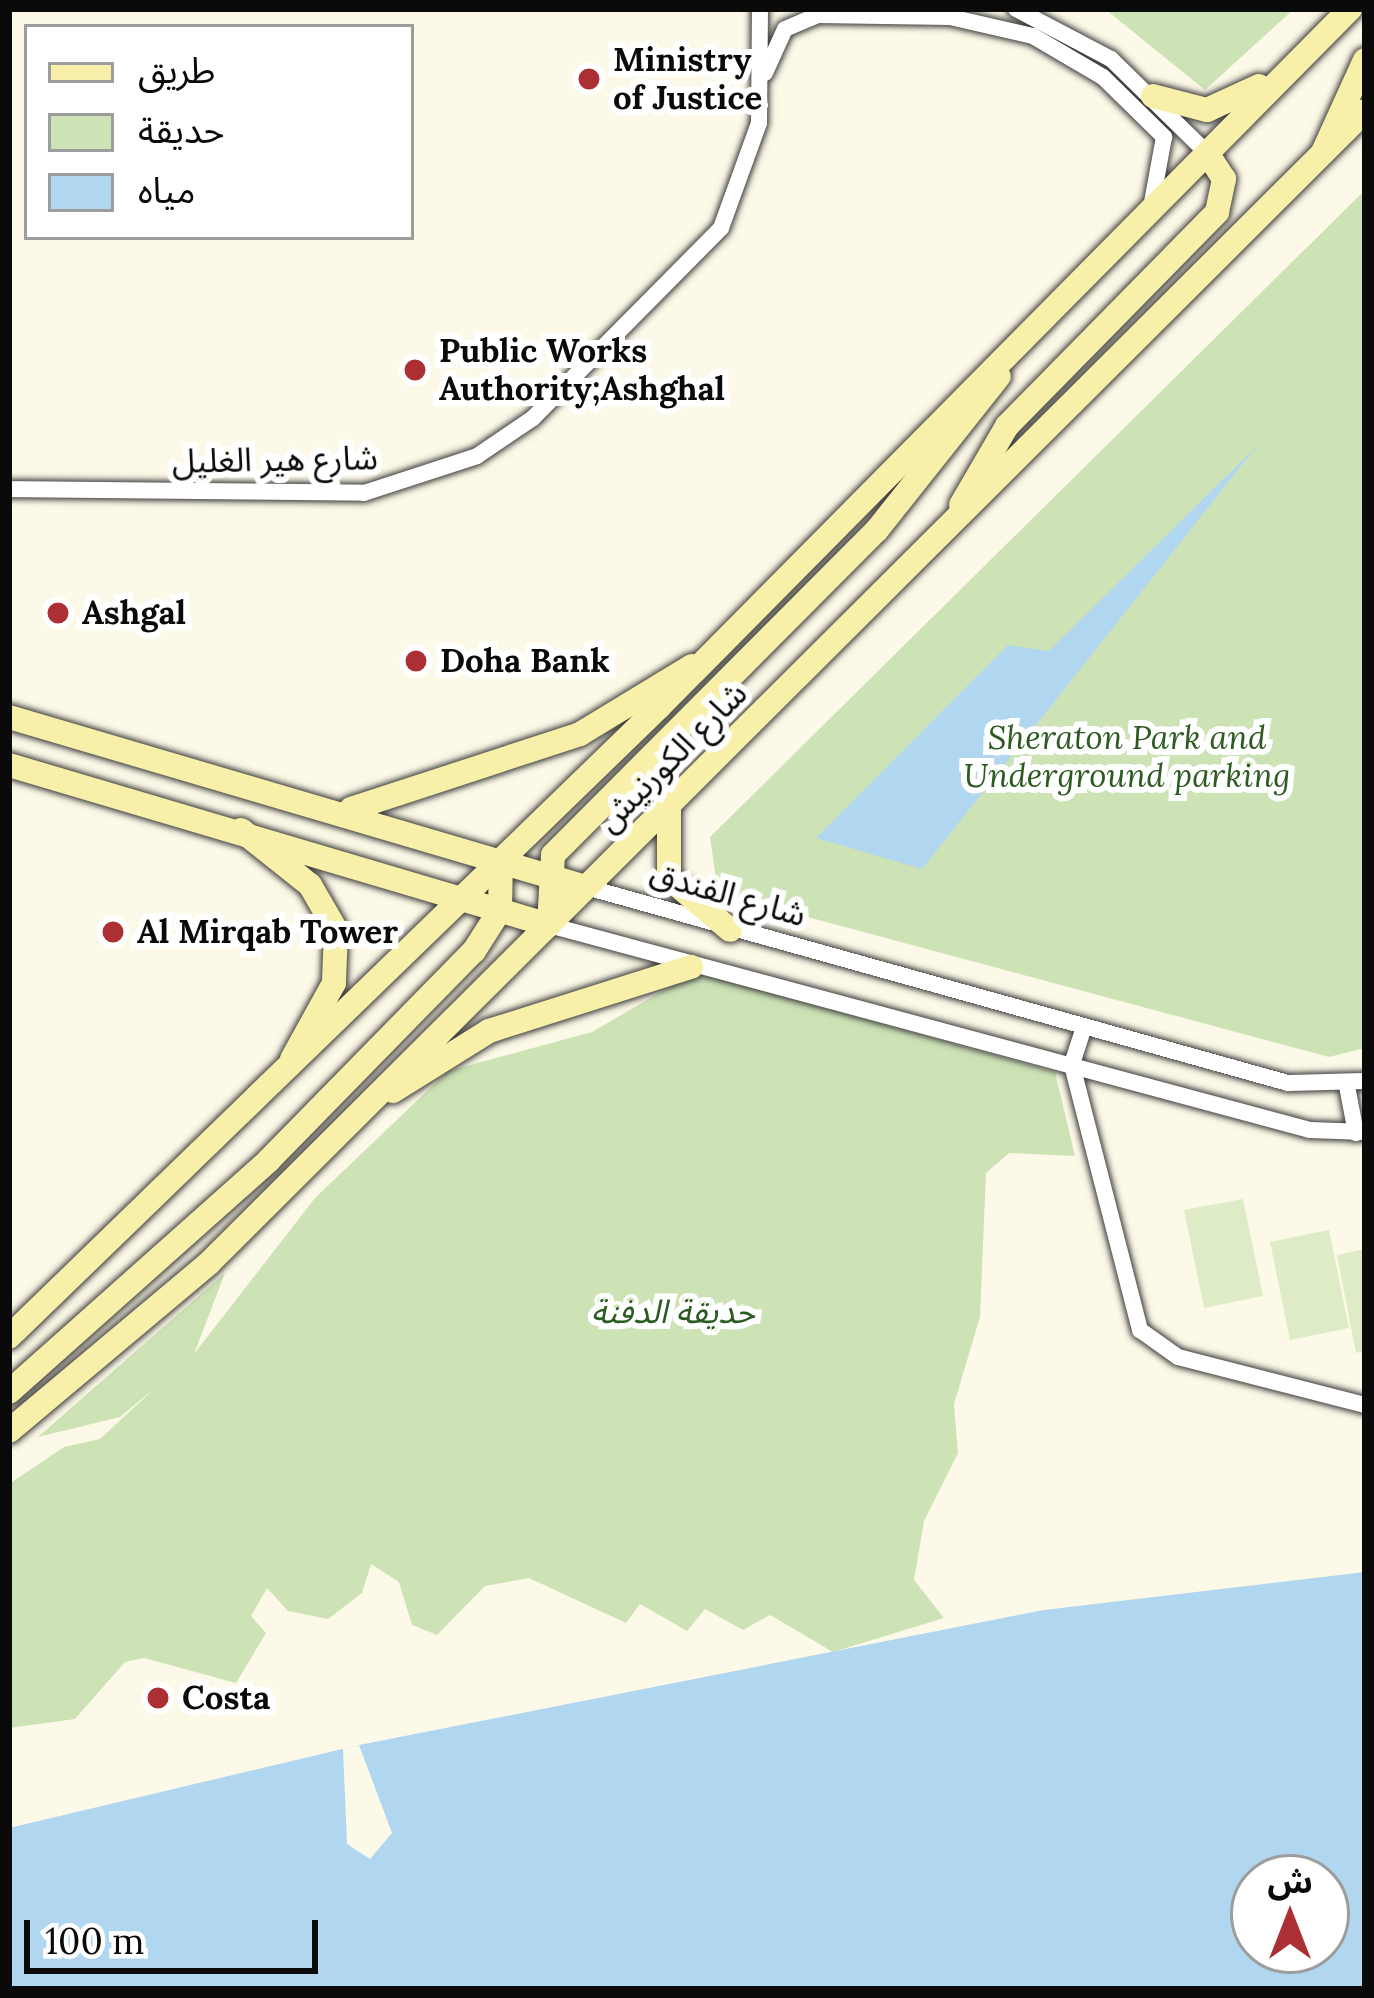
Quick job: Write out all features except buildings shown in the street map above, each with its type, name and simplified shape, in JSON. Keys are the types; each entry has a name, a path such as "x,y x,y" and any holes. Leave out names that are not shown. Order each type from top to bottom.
{"main road":[{"name":"شارع الكورنيش","path":"9,1337 285,1076 1350,9"},
{"path":"1153,96 1219,109 1306,56"},
{"path":"1322,154 1365,60"},
{"name":"شارع الكورنيش","path":"9,1431 143,1322 379,1096 1365,111"},
{"path":"956,518 1007,426 1216,212 1224,179 1208,154"},
{"path":"9,765 240,828 549,925 544,873 878,530 980,408 1007,357"},
{"path":"337,811 580,734 704,661"},
{"name":"شارع الفندق","path":"9,717 586,887"},
{"path":"669,807 669,878 730,930"},
{"path":"240,828 310,885 337,930 334,983 285,1076"},
{"path":"9,1392 318,1113 500,910 501,860"},
{"path":"379,1096 489,1030 691,968"}],"street":[{"name":"شارع هير الغليل","path":"9,489 364,493 477,455 533,418 721,228 756,136 762,79 760,9"},
{"path":"1016,9 1082,39 1153,96 1208,154"},
{"path":"762,79 785,29 818,15 950,17 1018,31 1103,77 1164,137 1151,209"},
{"name":"شارع الفندق","path":"586,887 1288,1082 1356,1084"},
{"path":"549,925 691,968 1310,1130 1361,1132 1356,1084"},
{"path":"1084,1027 1072,1065 1124,1298 1153,1345 1365,1405"}],"green space":[{"path":"1105,9 1294,9 1205,90"},
{"name":"Sheraton Park and Underground parking","path":"1365,190 1365,1048 1329,1057 718,893 710,837"},
{"name":"حديقة الدفنة","path":"695,972 1055,1072 1075,1156 1009,1153 986,1173 980,1317 954,1404 958,1453 924,1521 914,1580 944,1618 833,1652 770,1615 743,1630 705,1609 687,1631 640,1604 626,1623 529,1578 485,1586 437,1635 412,1625 399,1582 371,1564 362,1593 328,1619 288,1611 267,1588 251,1616 266,1633 236,1683 144,1658 125,1662 75,1719 9,1728 9,1484 64,1447 100,1439 157,1386 120,1417 38,1437 225,1273 194,1354 315,1198 448,1071 592,1032"},
{"path":"1243,1199 1263,1296 1204,1308 1184,1210"},
{"path":"1329,1230 1349,1328 1290,1340 1270,1242"},
{"path":"1365,1249 1365,1351 1356,1353 1337,1255"}],"water":[{"path":"1256,447 922,869 816,838 1008,645 1049,651"},
{"path":"1365,1572 1365,1989 9,1989 9,1828 359,1745 1044,1610"}],"pier":[{"path":"359,1745 392,1833 370,1859 347,1844 343,1749"}],"place":[{"name":"Ministry of Justice","path":"589,79"},
{"name":"Public Works Authority;Ashghal","path":"415,370"},
{"name":"Ashgal","path":"58,613"},
{"name":"Doha Bank","path":"416,661"},
{"name":"Al Mirqab Tower","path":"113,932"},
{"name":"Costa","path":"158,1698"}]}
